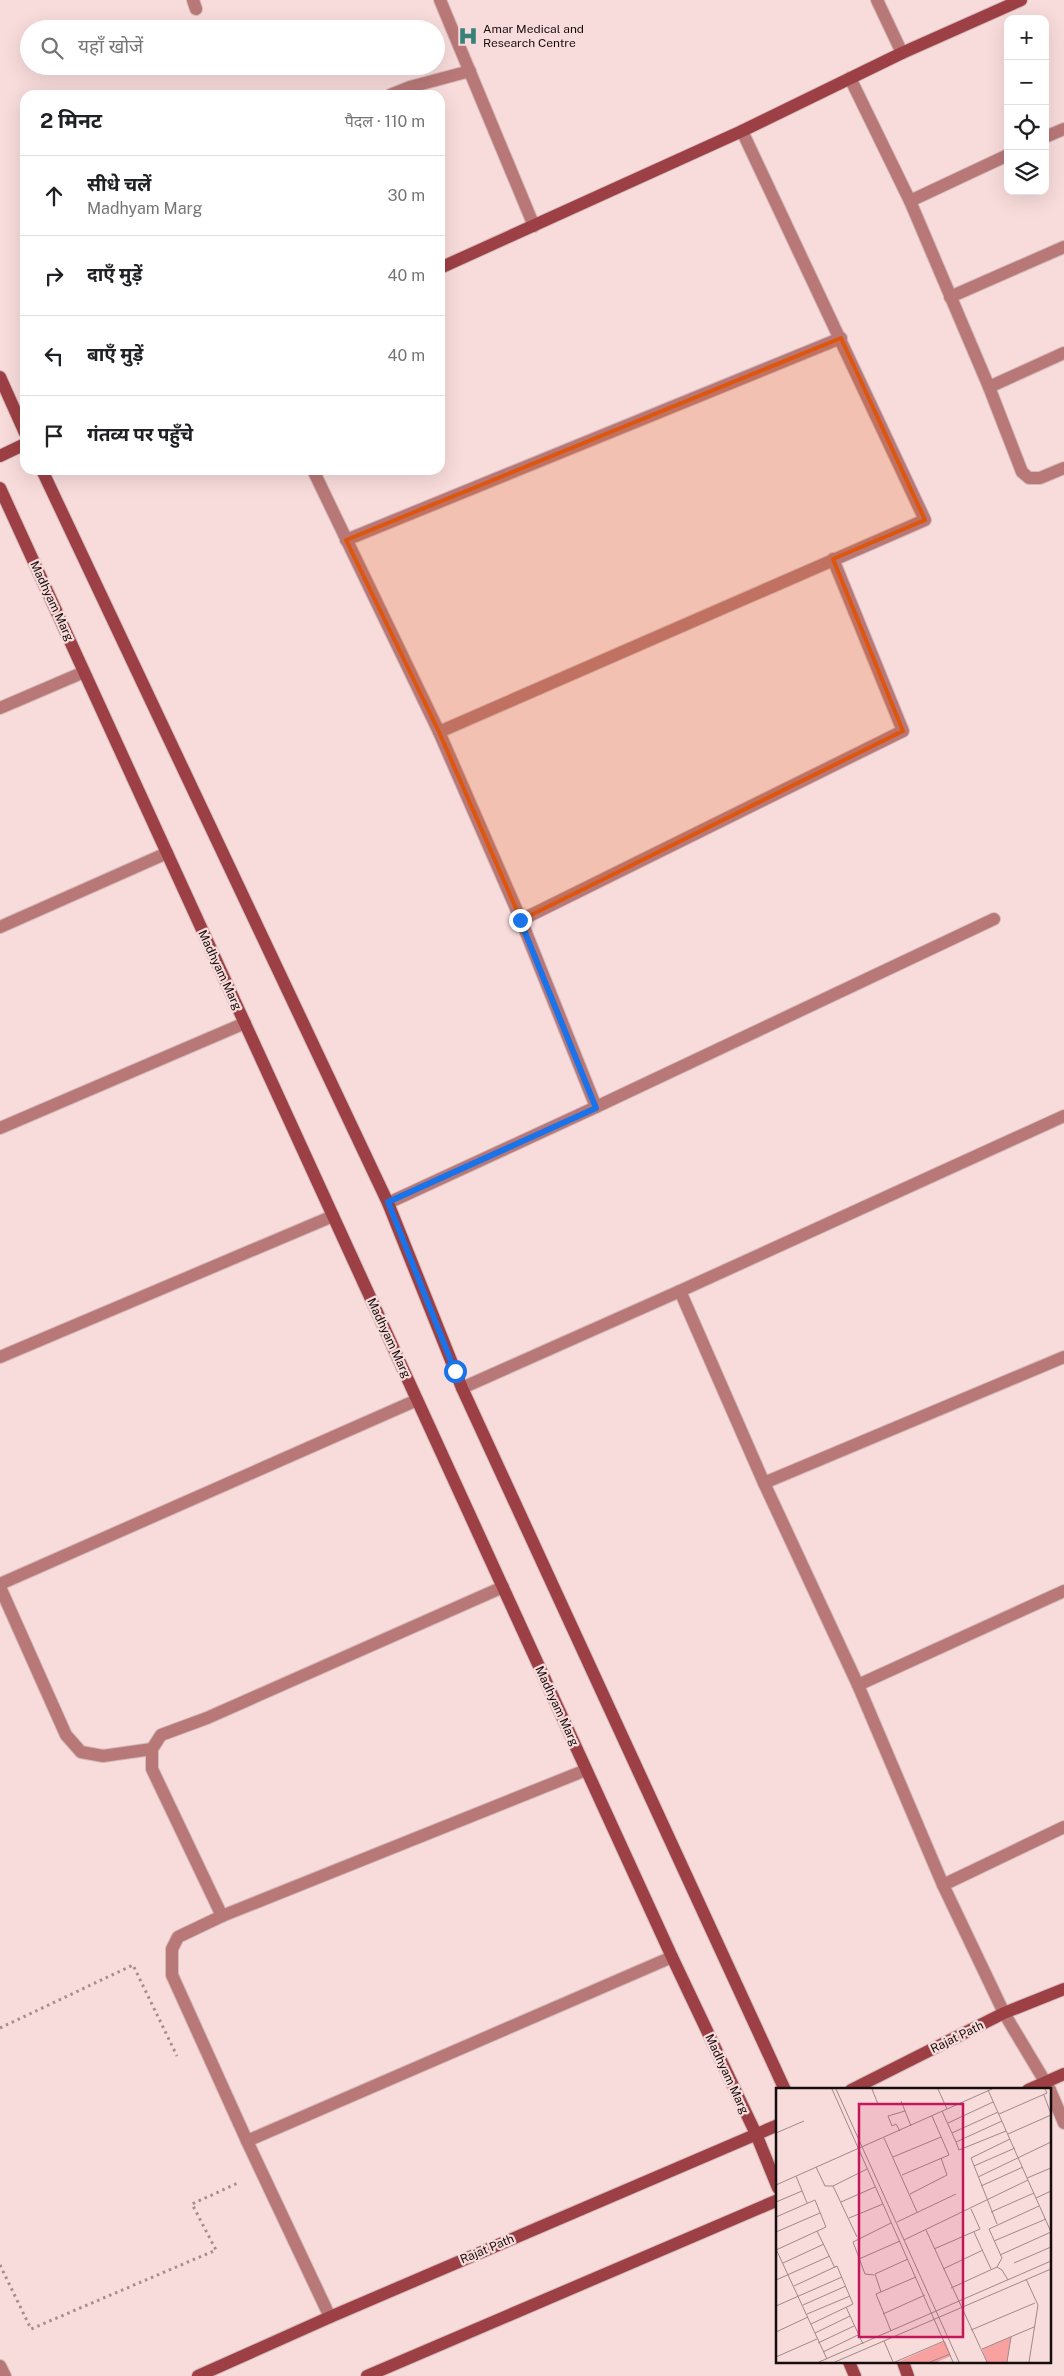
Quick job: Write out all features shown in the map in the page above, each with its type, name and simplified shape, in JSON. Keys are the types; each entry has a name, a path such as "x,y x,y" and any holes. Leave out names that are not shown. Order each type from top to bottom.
{"street":[{"path":"440,0 534,226"},
{"path":"877,0 902,53"},
{"path":"445,266 742,131 902,53 1021,0"},
{"path":"401,90 470,71"},
{"path":"850,78 910,201 989,387 1022,472 1029,478 1040,478 1064,468"},
{"path":"1049,135 1064,129"},
{"path":"439,732 925,520 742,131"},
{"path":"910,201 1004,157"},
{"path":"950,297 1064,247"},
{"path":"346,540 841,338"},
{"path":"989,387 1064,353"},
{"path":"0,377 20,422"},
{"path":"0,456 20,446"},
{"path":"44,475 388,1202 462,1388 784,2088"},
{"path":"315,475 439,732 520,920 596,1108"},
{"name":"Madhyam Marg","path":"0,488 586,1770 756,2134 776,2183"},
{"path":"520,920 903,731 833,559"},
{"path":"0,708 84,672"},
{"path":"0,926 167,853"},
{"path":"388,1202 596,1108 994,919"},
{"path":"0,1128 245,1023"},
{"path":"462,1388 1064,1116"},
{"path":"0,1357 333,1216"},
{"path":"680,1291 764,1483 858,1685 943,1885 1004,2013 1049,2087 1064,2074"},
{"path":"764,1483 1064,1357"},
{"path":"152,1749 103,1756 81,1752 66,1735 0,1586 417,1400"},
{"path":"222,1916 152,1769 152,1749 161,1735 216,1714 503,1587"},
{"path":"858,1685 1064,1591"},
{"path":"330,2317 247,2141 172,1975 172,1949 178,1937 222,1916 586,1770"},
{"path":"943,1885 1064,1827"},
{"path":"247,2141 672,1957"},
{"name":"Rajat Path","path":"855,2088 1004,2013 1064,1988"},
{"path":"1052,2094 1064,2123"},
{"name":"Rajat Path","path":"198,2376 330,2317 776,2126"},
{"path":"367,2376 776,2201"},
{"path":"850,2364 855,2376"},
{"path":"904,2364 908,2376"},
{"path":"0,2366 5,2376"}],"path":[{"path":"0,2028 133,1965 180,2061"},
{"path":"0,2265 31,2329 216,2250 192,2204 238,2183 234,2174"}],"highlighted area":[{"path":"841,338 925,520 833,559 903,731 521,920 439,732 346,540"}],"place":[{"name":"Amar Medical and Research Centre","path":"468,36"}],"route":[{"path":"455,1371 388,1202 596,1108 520,920"}]}
